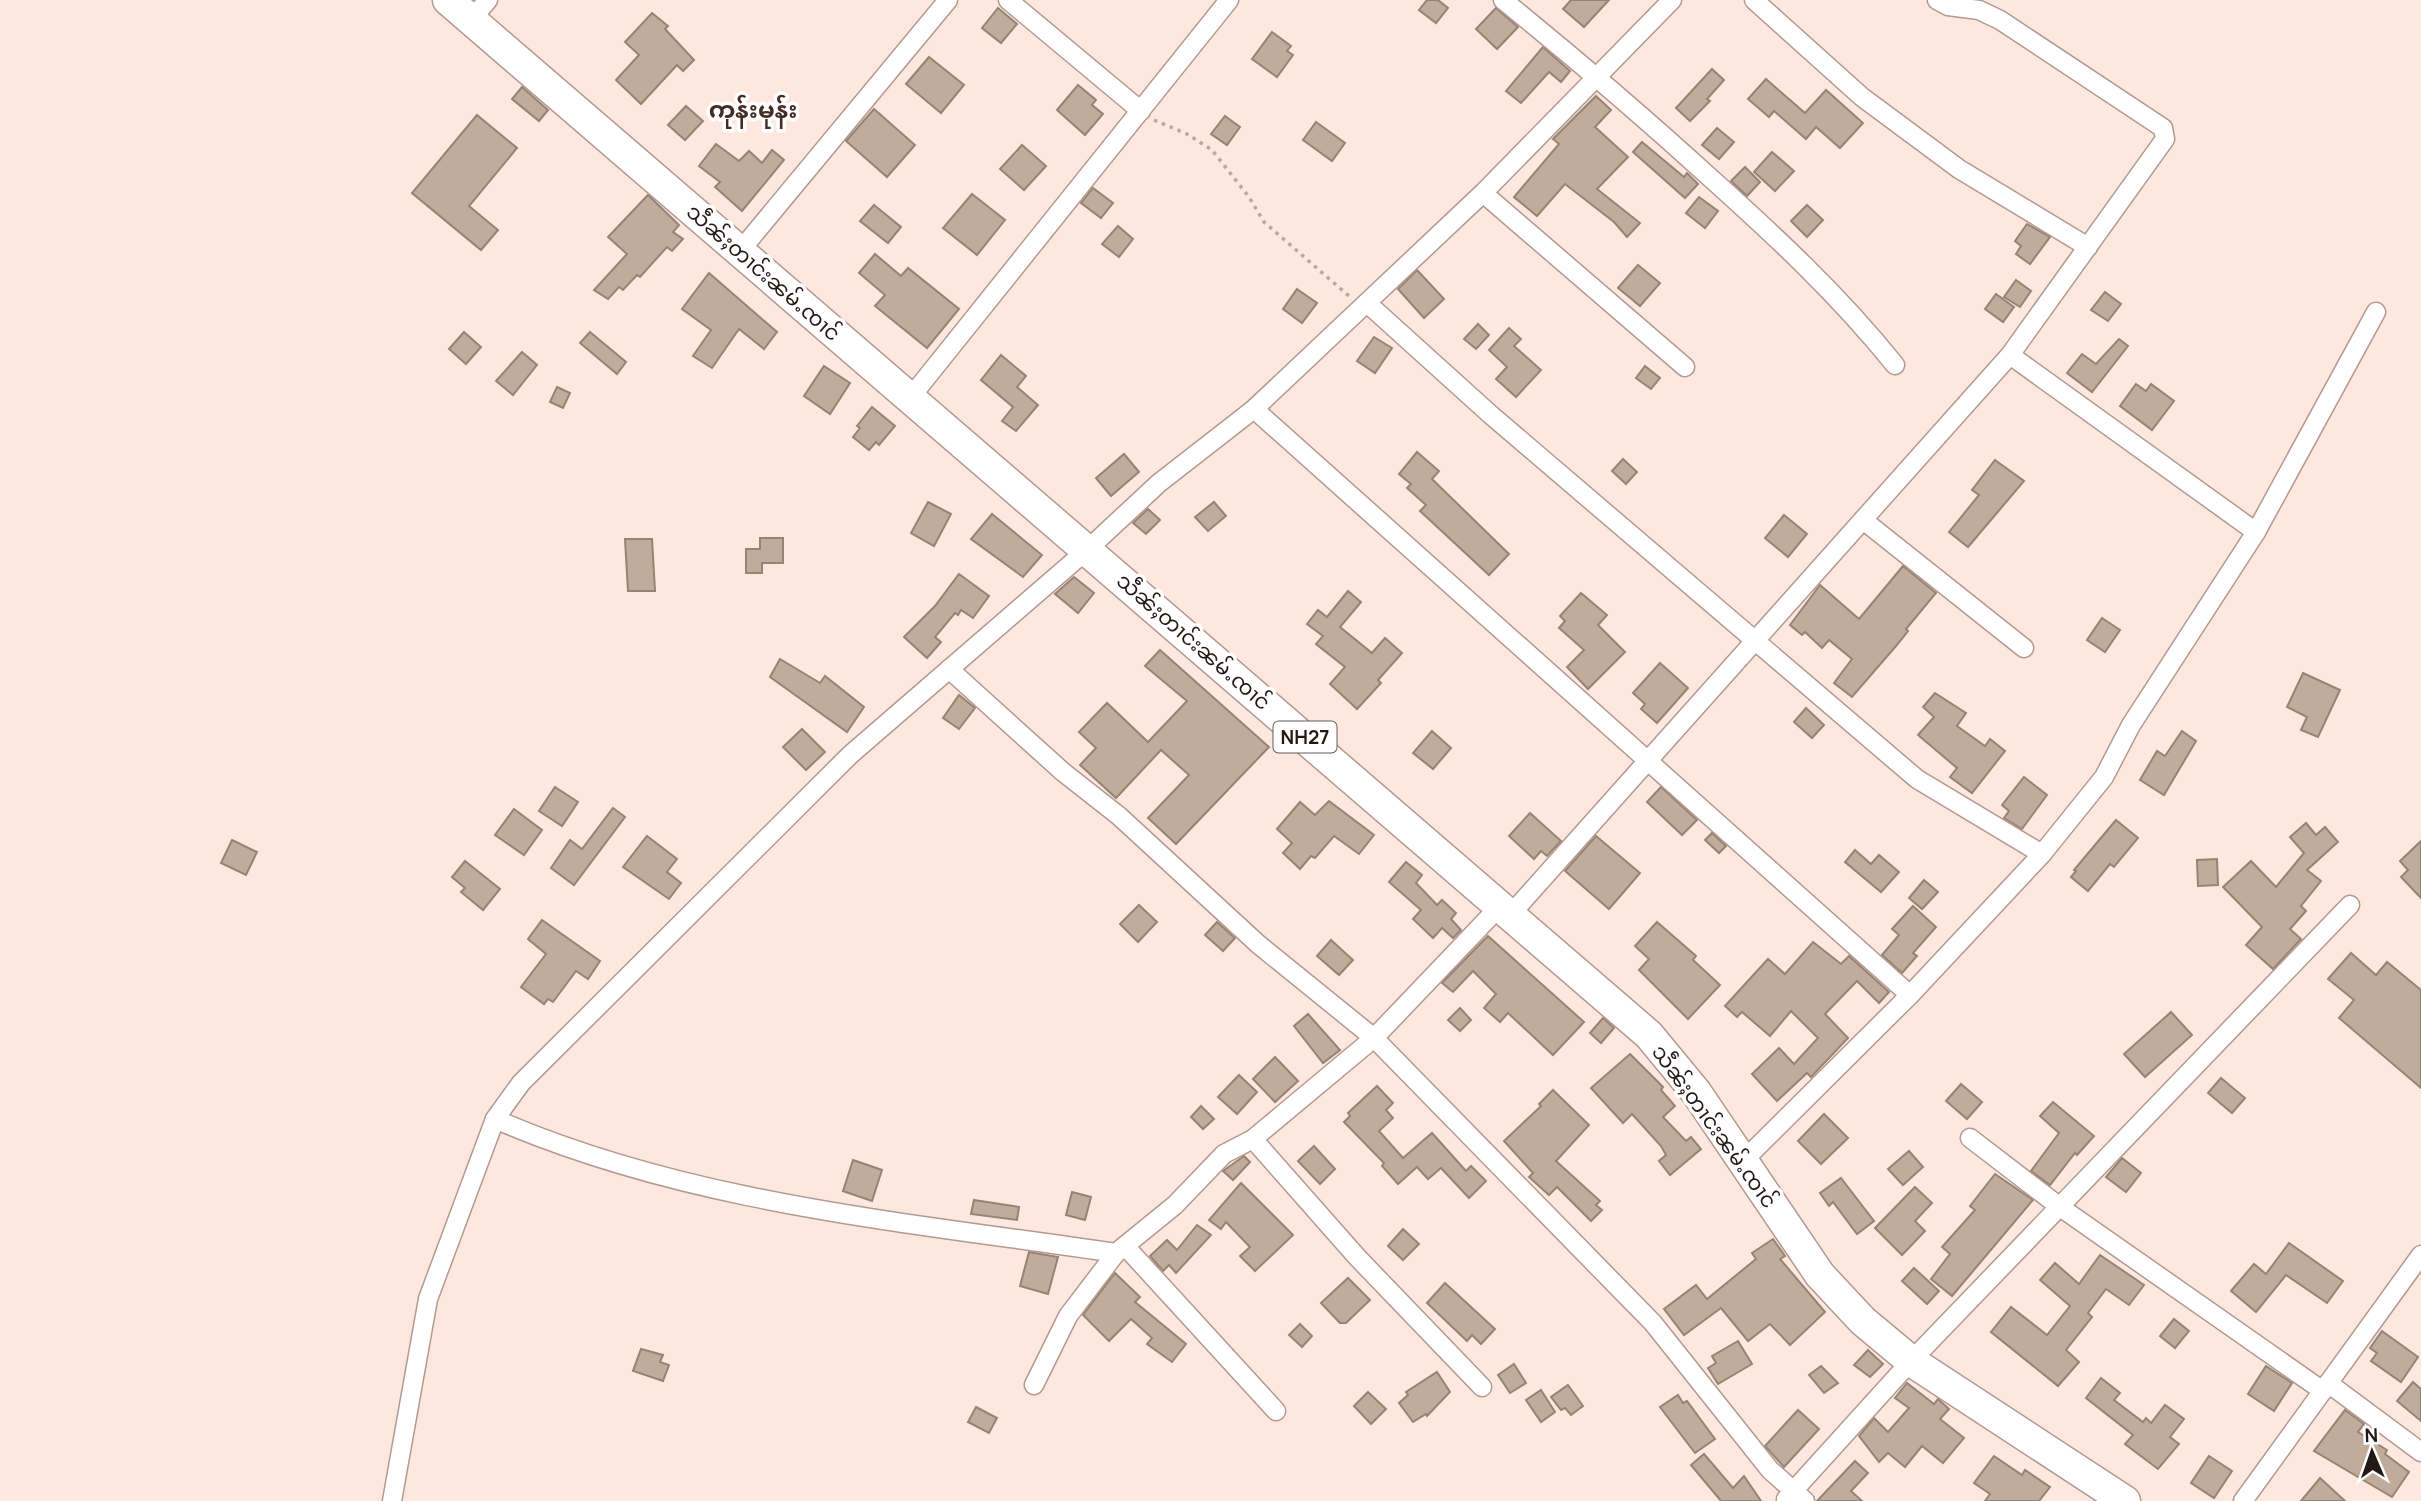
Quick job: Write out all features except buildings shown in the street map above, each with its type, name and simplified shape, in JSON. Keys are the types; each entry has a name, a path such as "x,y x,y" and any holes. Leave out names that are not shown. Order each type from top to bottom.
{"highway":[{"name":"သဵၼ်ႈတၢင်းၼမ်ႉၸၢင်","path":"448,0 479,10 740,251 1649,1035 1696,1092 1820,1275 1863,1321 1912,1361 2125,1501"}],"street":[{"path":"740,251 948,0"},
{"path":"1008,0 1141,111"},
{"path":"910,398 1228,0"},
{"path":"1503,0 1596,75 1794,253 1858,318 1895,365"},
{"path":"392,1501 428,1299 495,1119 521,1083 850,755 1087,550 1159,483 1254,409 1483,193 1672,0"},
{"path":"1755,0 1862,97 1905,129 1959,169 2088,247"},
{"path":"1034,1385 1068,1316 1120,1250 1175,1205 1224,1154 1254,1139 1374,1038 1506,910 1757,643 2010,355 2165,139 2165,131 2000,20 1979,10 1948,6 1937,0"},
{"path":"1483,193 1685,367"},
{"path":"1365,305 1917,779 2042,854"},
{"path":"1743,1161 1910,995 2042,854 2104,778 2131,725 2256,532 2376,312"},
{"path":"2010,355 2256,532"},
{"path":"1254,409 1910,995"},
{"path":"1863,520 2024,648"},
{"path":"949,669 1063,772 1119,816 1258,944 1374,1038 1653,1323 1794,1498 1912,1361 2350,905"},
{"path":"495,1119 557,1146 760,1200 1120,1250 1276,1411"},
{"path":"1970,1138 2060,1207 2421,1452"},
{"path":"1254,1139 1357,1257 1482,1387"},
{"path":"2243,1501 2421,1255"}],"path":[{"path":"1141,111 1212,150 1249,197 1264,222 1365,305"}],"district":[{"name":"ကုန်းမုန်း","path":"753,108"}]}
